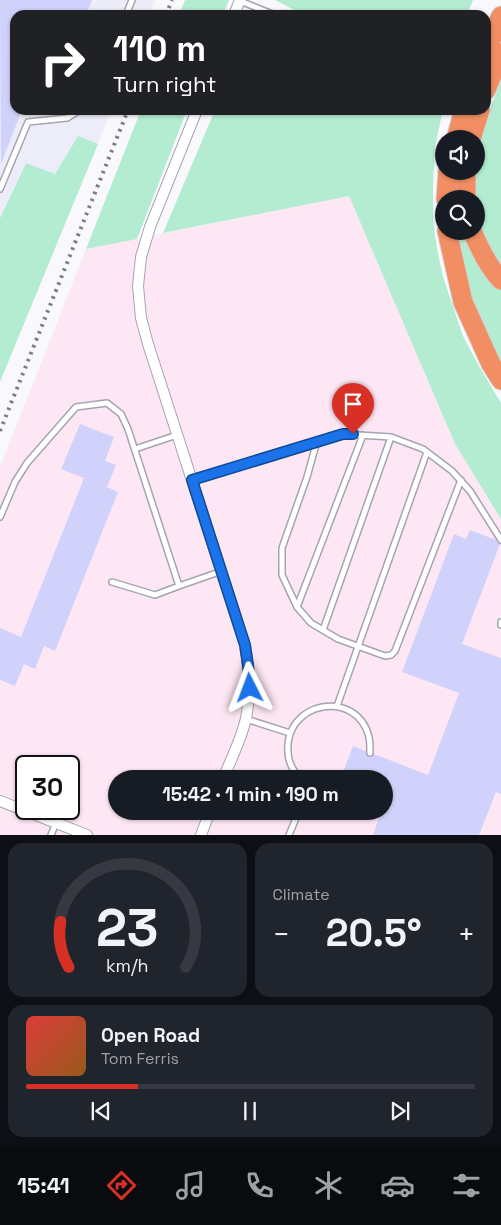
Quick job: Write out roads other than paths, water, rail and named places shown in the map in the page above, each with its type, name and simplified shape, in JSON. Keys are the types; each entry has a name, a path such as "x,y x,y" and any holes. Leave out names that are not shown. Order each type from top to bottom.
{"highway":[{"path":"491,40 501,16"},
{"path":"491,78 501,53"},
{"path":"458,130 463,115"},
{"path":"474,130 478,115"},
{"path":"449,240 463,302 491,364 501,380"},
{"path":"476,240 494,272 501,280"}],"street":[{"path":"195,115 150,227 141,257 138,286 141,318 245,645 250,688 246,719 226,770"},
{"path":"0,801 87,835"},
{"path":"200,835 206,820"}],"lane":[{"path":"240,1 262,10"},
{"path":"0,189 28,122 67,118 72,115"},
{"path":"0,517 15,482 27,462 76,407 107,402 121,414 135,449 179,586"},
{"path":"192,480 343,434 391,437 423,449 452,471 470,491 501,540"},
{"path":"135,449 178,435"},
{"path":"297,607 363,435"},
{"path":"323,630 391,437"},
{"path":"317,441 307,477 282,548 282,575 297,607 312,623 338,639 385,656 391,655 395,651 461,480"},
{"path":"337,706 427,452"},
{"path":"112,582 155,595 222,571"},
{"path":"294,770 288,756 287,744 290,732 304,714 314,708 337,706 358,718 370,738 370,753"},
{"path":"246,719 290,732"},
{"path":"289,835 295,820"},
{"path":"51,835 56,823"}],"railway":[{"path":"168,10 172,0"},
{"path":"0,431 126,115"}]}
